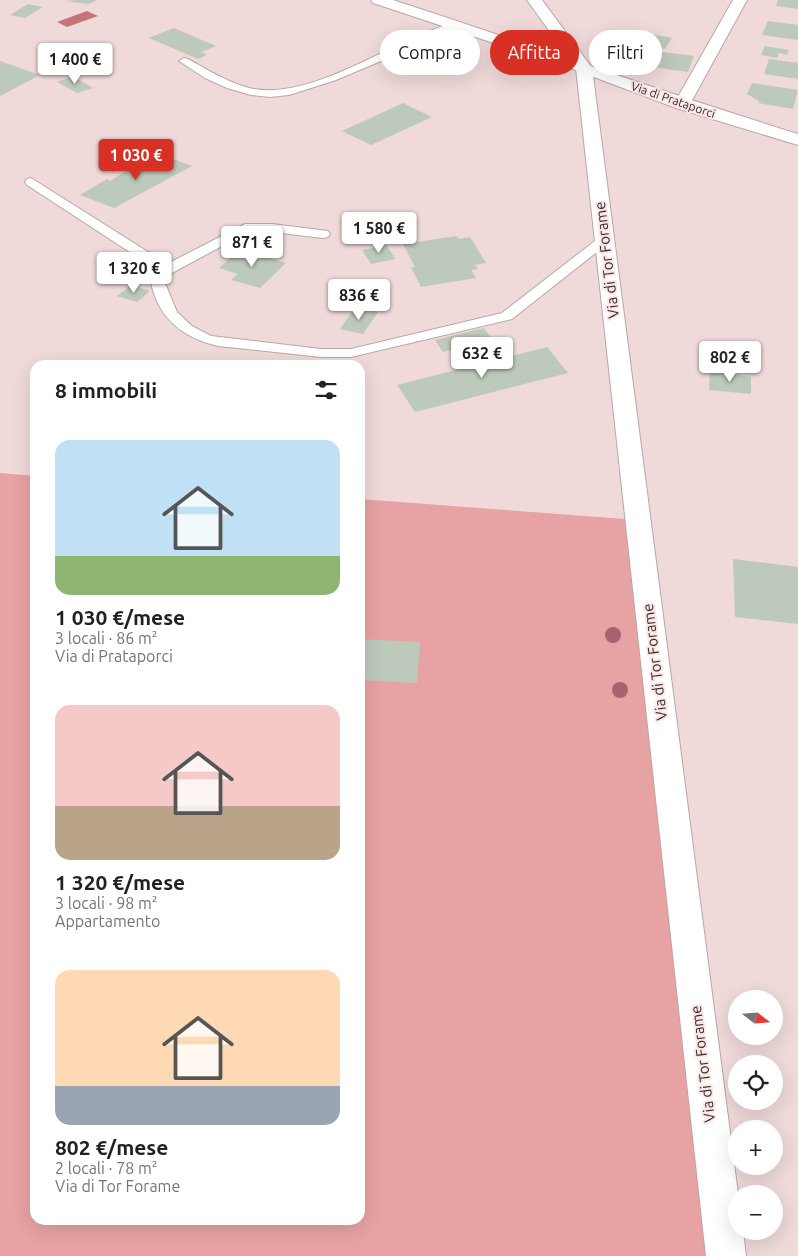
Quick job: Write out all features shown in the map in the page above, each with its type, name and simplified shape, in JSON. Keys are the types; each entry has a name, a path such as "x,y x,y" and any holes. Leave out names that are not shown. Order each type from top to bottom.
{"street":[{"name":"Via di Prataporci","path":"378,0 584,68 682,104 798,140"},
{"path":"534,0 584,68"},
{"path":"682,104 740,0"},
{"name":"Via di Tor Forame","path":"584,68 726,1256"}],"lane":[{"path":"184,61 221,83 261,93 286,93 318,84 457,25"},
{"path":"31,182 167,270"},
{"path":"323,234 249,227 232,234 167,270 158,283 159,289 172,316 191,334 218,342 342,354 507,316 524,305 605,240"}],"shaded area":[{"path":"87,11 98,16 67,27 57,22"},
{"path":"0,473 30,476 30,1225 365,1225 365,499 638,520 726,1256 0,1256"}],"building":[{"path":"97,0 89,4 65,1"},
{"path":"778,0 798,0 798,9 776,6"},
{"path":"28,4 43,7 25,18 10,15"},
{"path":"768,21 798,25 798,40 762,35"},
{"path":"174,28 216,46 201,52 207,55 198,59 149,38"},
{"path":"662,36 672,38 665,49 662,48"},
{"path":"765,46 789,50 787,55 779,53 777,58 761,55"},
{"path":"662,52 694,56 688,72 662,68"},
{"path":"769,59 798,63 798,79 764,74"},
{"path":"0,61 40,75 0,96"},
{"path":"73,76 93,88 77,93 57,82"},
{"path":"752,83 798,90 793,109 758,103 759,101 747,94"},
{"path":"403,103 432,117 371,145 342,131"},
{"path":"160,154 192,166 114,208 80,195 107,179 110,181 134,166 138,168"},
{"path":"371,231 374,239 346,242 343,235"},
{"path":"456,236 459,239 470,237 486,263 475,265 478,269 471,270 476,278 421,287 411,267 415,267 403,244"},
{"path":"387,245 395,259 371,264 362,250"},
{"path":"240,250 286,263 260,288 231,280 238,274 219,268"},
{"path":"131,285 150,291 137,302 117,296"},
{"path":"355,307 378,312 363,334 340,329"},
{"path":"484,328 493,341 475,345 478,349 467,352 463,347 443,352 435,340"},
{"path":"547,347 568,373 415,412 397,385"},
{"path":"710,371 751,377 751,394 709,390"},
{"path":"733,559 798,567 798,624 735,617"},
{"path":"365,639 420,642 417,683 365,680"}]}
